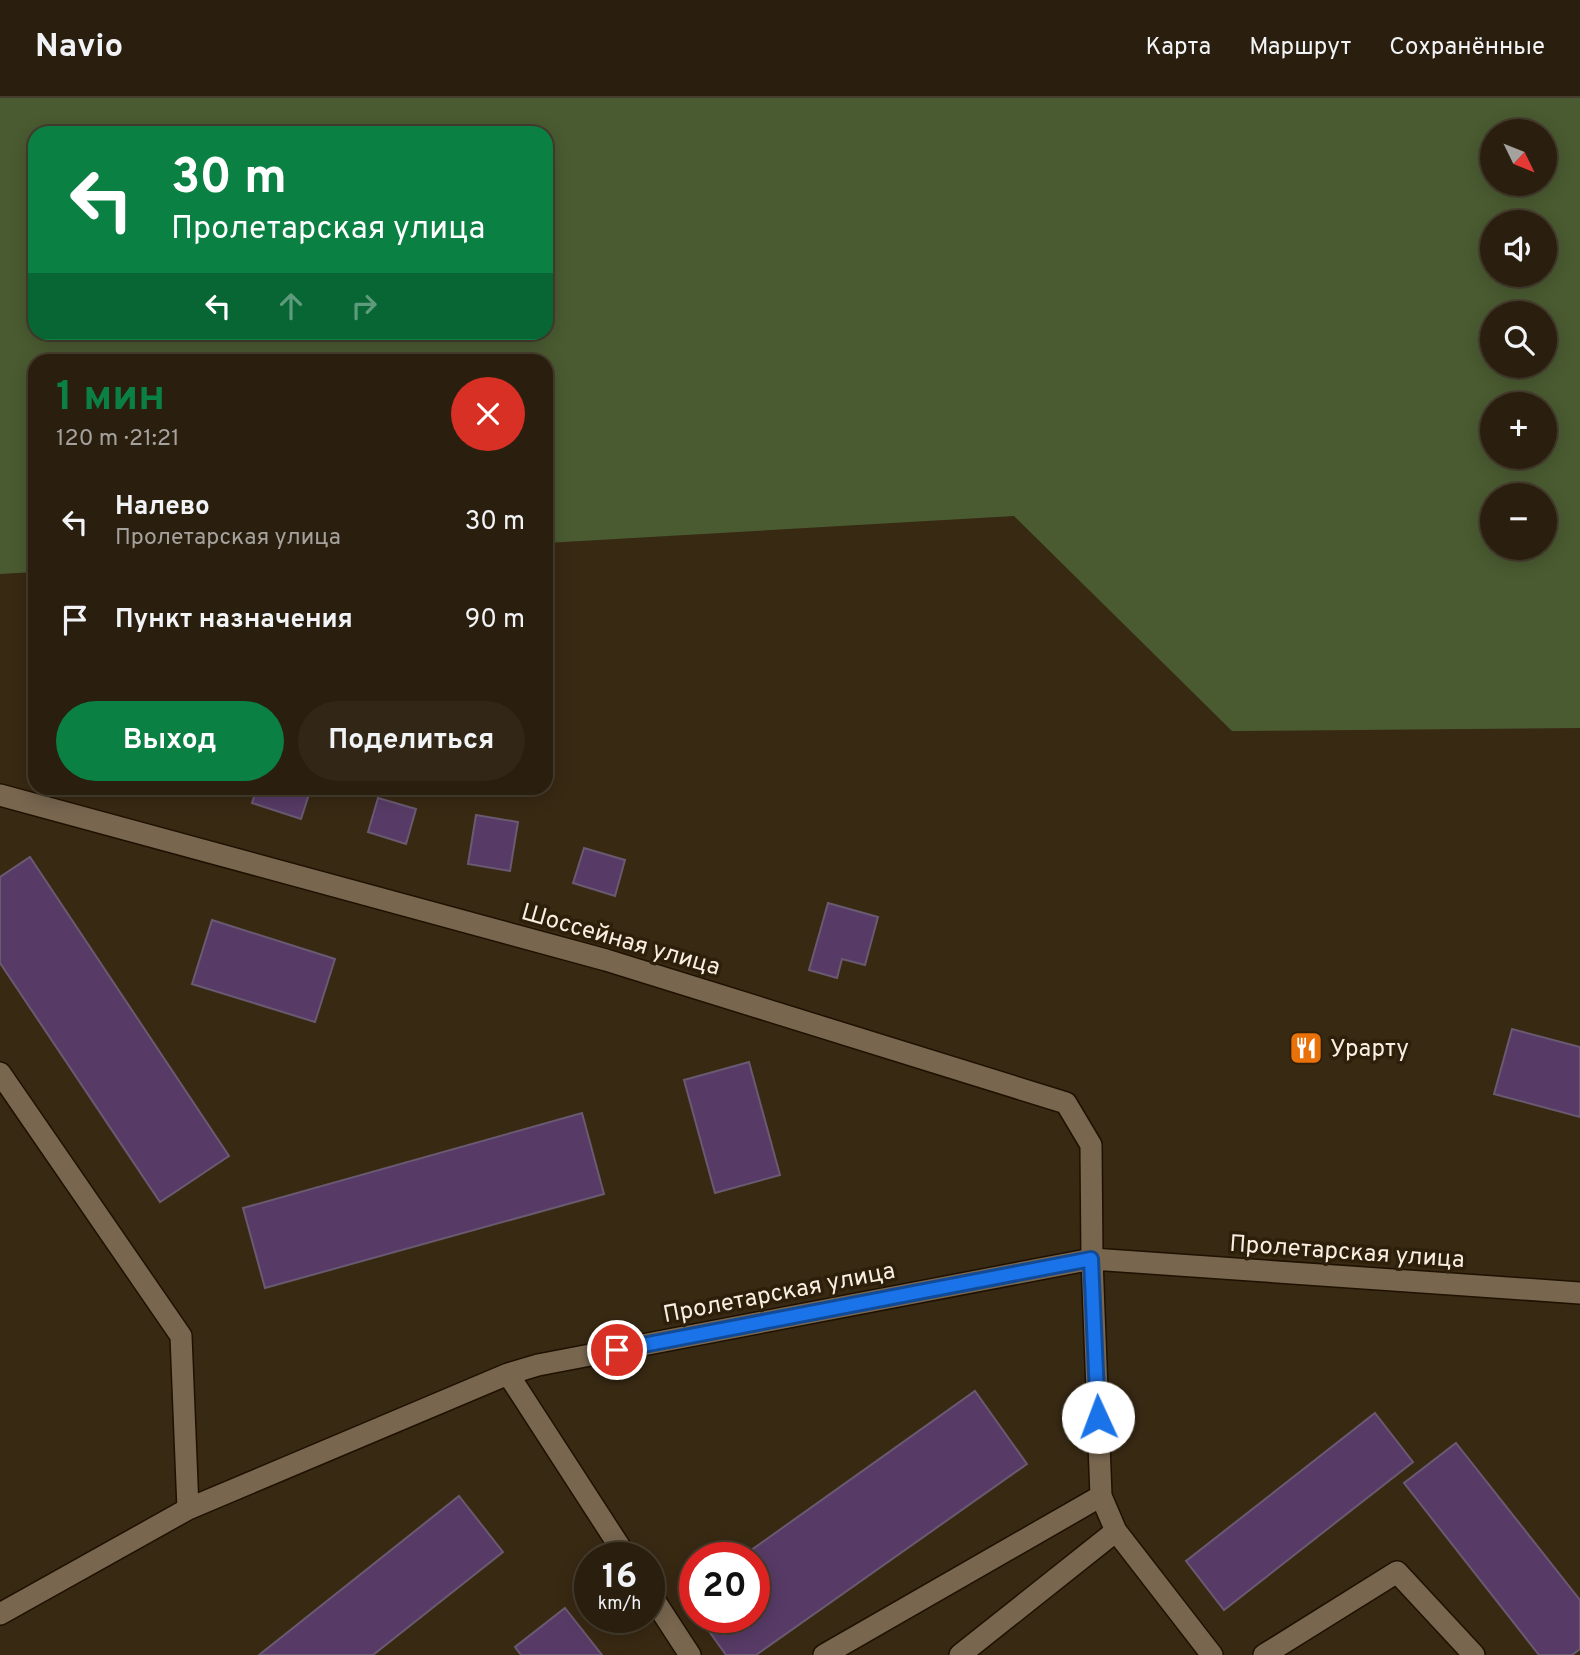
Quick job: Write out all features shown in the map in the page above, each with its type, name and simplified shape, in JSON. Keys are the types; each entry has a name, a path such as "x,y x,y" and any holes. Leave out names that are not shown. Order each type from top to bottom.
{"street":[{"name":"Шоссейная улица","path":"0,795 606,960 1066,1103 1091,1144 1091,1259 1101,1496"},
{"path":"0,1073 181,1336 188,1509"},
{"name":"Пролетарская улица","path":"0,1614 188,1509 508,1374 538,1365 1091,1259 1580,1293"},
{"path":"508,1374 617,1542"},
{"path":"824,1655 1101,1496 1116,1531 1212,1655"},
{"path":"960,1655 1116,1531"},
{"path":"1264,1655 1396,1572 1474,1655"},
{"path":"665,1617 690,1655"}],"green space":[{"path":"0,98 1580,98 1580,728 1232,731 1014,516 553,543 553,354 28,354 28,572 0,574"}],"building":[{"path":"255,795 309,795 301,819 252,803"},
{"path":"378,798 416,809 406,844 368,832"},
{"path":"476,815 518,822 510,871 468,864"},
{"path":"584,848 625,860 615,896 573,883"},
{"path":"30,857 229,1156 160,1202 0,963 0,877"},
{"path":"828,903 878,917 865,965 842,959 837,978 809,970"},
{"path":"212,920 335,959 315,1022 192,984"},
{"path":"1512,1029 1580,1047 1580,1117 1494,1094"},
{"path":"749,1062 780,1175 715,1193 684,1080"},
{"path":"582,1113 604,1194 265,1288 243,1208"},
{"path":"975,1391 1027,1464 756,1655 726,1655 710,1633 770,1633 770,1542 763,1542"},
{"path":"1375,1413 1413,1462 1224,1610 1186,1561"},
{"path":"1456,1443 1580,1600 1580,1649 1572,1655 1539,1655 1404,1483"},
{"path":"459,1496 503,1552 373,1655 259,1655"},
{"path":"565,1608 574,1619 574,1633 585,1633 602,1655 521,1655 515,1647"}],"place":[{"name":"Урарту","path":"1306,1048"}],"route":[{"path":"617,1350 1091,1259 1098,1417"}]}
